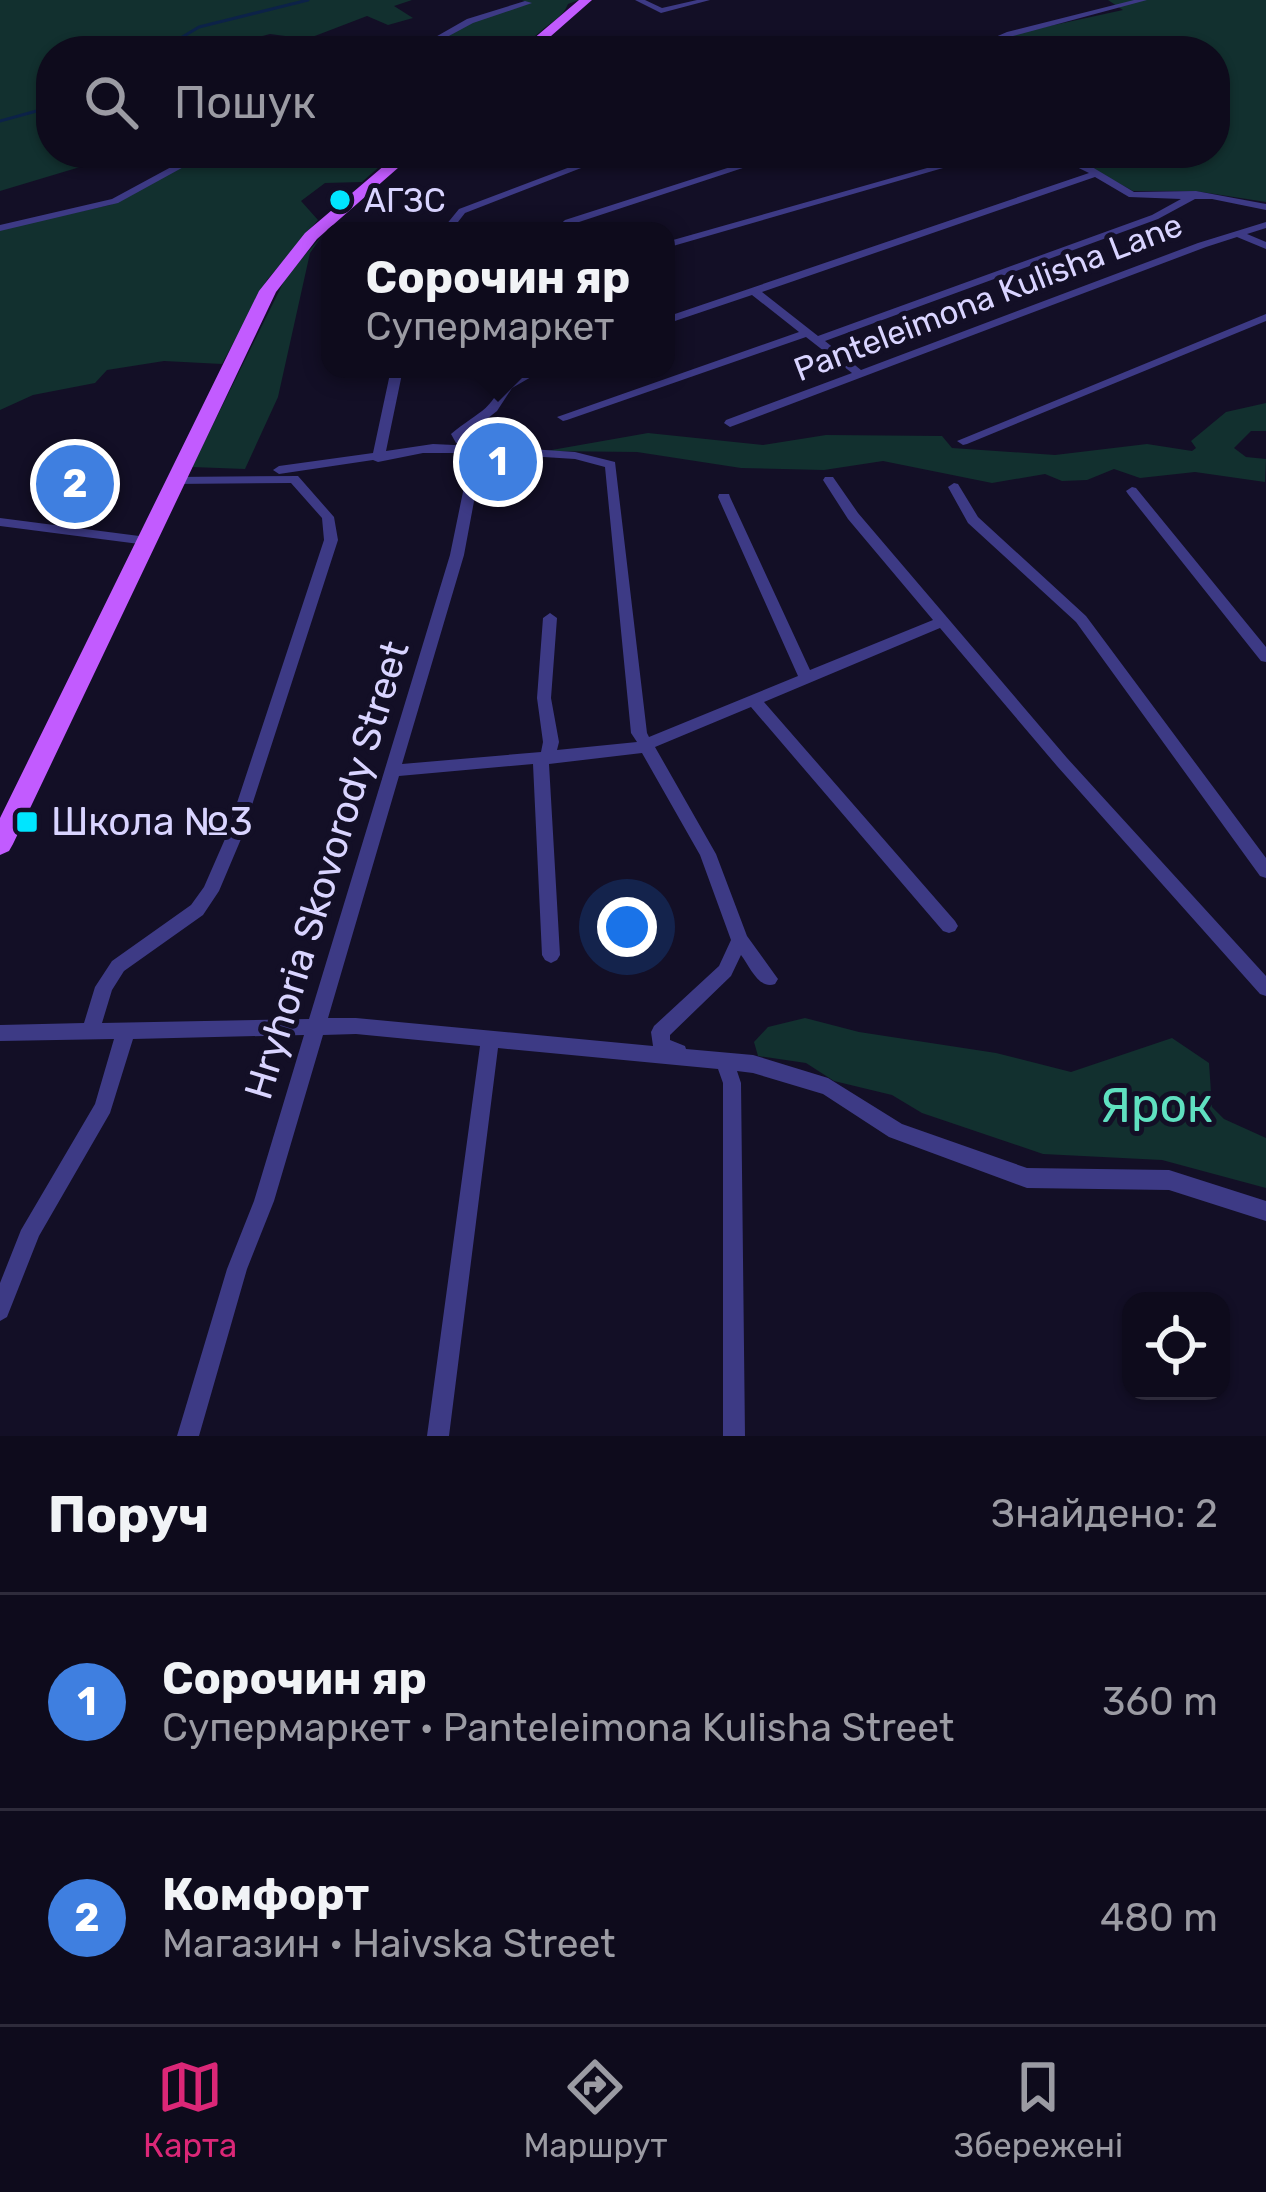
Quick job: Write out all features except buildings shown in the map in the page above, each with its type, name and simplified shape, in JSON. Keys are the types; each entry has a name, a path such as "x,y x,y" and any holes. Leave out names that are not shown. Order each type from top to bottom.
{"main road":[{"path":"544,36 586,0"},
{"path":"327,222 390,168"},
{"path":"0,844 281,270 321,227"}],"street":[{"path":"639,0 664,11 706,0"},
{"path":"1102,0 1117,8"},
{"path":"1000,36 1143,0"},
{"path":"442,36 470,21 528,3"},
{"path":"0,228 115,201 176,168"},
{"path":"455,222 467,209 575,168"},
{"path":"569,222 736,168"},
{"path":"675,242 937,168"},
{"path":"1086,168 1136,196 1196,194 1266,207"},
{"path":"675,319 1097,173"},
{"path":"563,417 1155,218 1196,194"},
{"name":"Panteleimona Kulisha Lane","path":"730,423 1266,225"},
{"path":"1235,233 1266,246"},
{"path":"754,291 861,375"},
{"path":"962,441 1266,317"},
{"path":"378,458 395,378"},
{"path":"425,450 496,411 508,378"},
{"path":"457,434 460,440 481,446 597,459 611,465 632,698 643,744 708,854 740,940 769,979"},
{"path":"179,472 481,446"},
{"name":"Hryhoria Skovorody Street","path":"188,1436 457,555 481,446"},
{"path":"91,1030 114,971 197,910 211,891 233,839 331,540 328,517 295,478 179,472"},
{"path":"829,479 854,516 1062,761 1266,988"},
{"path":"954,487 973,520 1081,619 1266,871"},
{"path":"1132,491 1266,657"},
{"path":"724,497 806,677"},
{"path":"0,522 147,541"},
{"path":"550,618 544,698 551,731 548,755 541,762 551,955"},
{"path":"393,771 636,749 944,621"},
{"path":"754,700 950,926"},
{"path":"724,1063 668,1049 657,1038 725,971 740,940"},
{"path":"0,1033 356,1026 794,1072 828,1087 896,1131 1027,1178 1169,1180 1266,1211"},
{"path":"0,1310 31,1230 103,1107 126,1031"},
{"path":"438,1436 490,1040"},
{"path":"724,1063 732,1083 734,1436"}],"green space":[{"path":"0,0 412,0 394,6 413,18 388,25 367,16 315,36 36,36 36,168 77,168 0,191"},
{"path":"522,0 579,0 568,4 534,36 445,36 472,21 529,3"},
{"path":"1108,0 1266,0 1266,202 1195,191 1133,191 1091,168 1230,168 1230,36 1009,36 1123,10"},
{"path":"179,168 378,168 362,182 325,183 301,201 318,220 267,280 222,364 164,361 107,370 95,383 33,395 0,410 0,229 110,205"},
{"path":"321,237 310,253 278,397 245,469 192,467 287,275"},
{"path":"1266,403 1266,431 1251,431 1234,448 1246,457 1266,459 1265,482 1195,472 1140,478 1114,469 1087,480 1062,481 1045,474 992,483 883,461 824,470 741,468 637,452 546,451 648,433 763,445 826,435 942,436 952,448 1055,455 1147,444 1192,451 1196,448 1191,441 1226,412"},
{"name":"Ярок","path":"805,1018 859,1032 996,1053 1071,1072 1172,1038 1209,1063 1212,1107 1224,1119 1266,1138 1266,1188 1162,1160 1043,1154 922,1113 892,1095 834,1081 806,1063 758,1056 754,1042 768,1027"}],"waterway":[{"path":"184,36 199,27 308,0"},
{"path":"0,121 36,111"}],"place":[{"name":"АГЗС","path":"340,200"},
{"name":"Сорочин яр","path":"498,462"},
{"name":"Комфорт","path":"75,484"},
{"name":"Школа №3","path":"27,822"}]}
